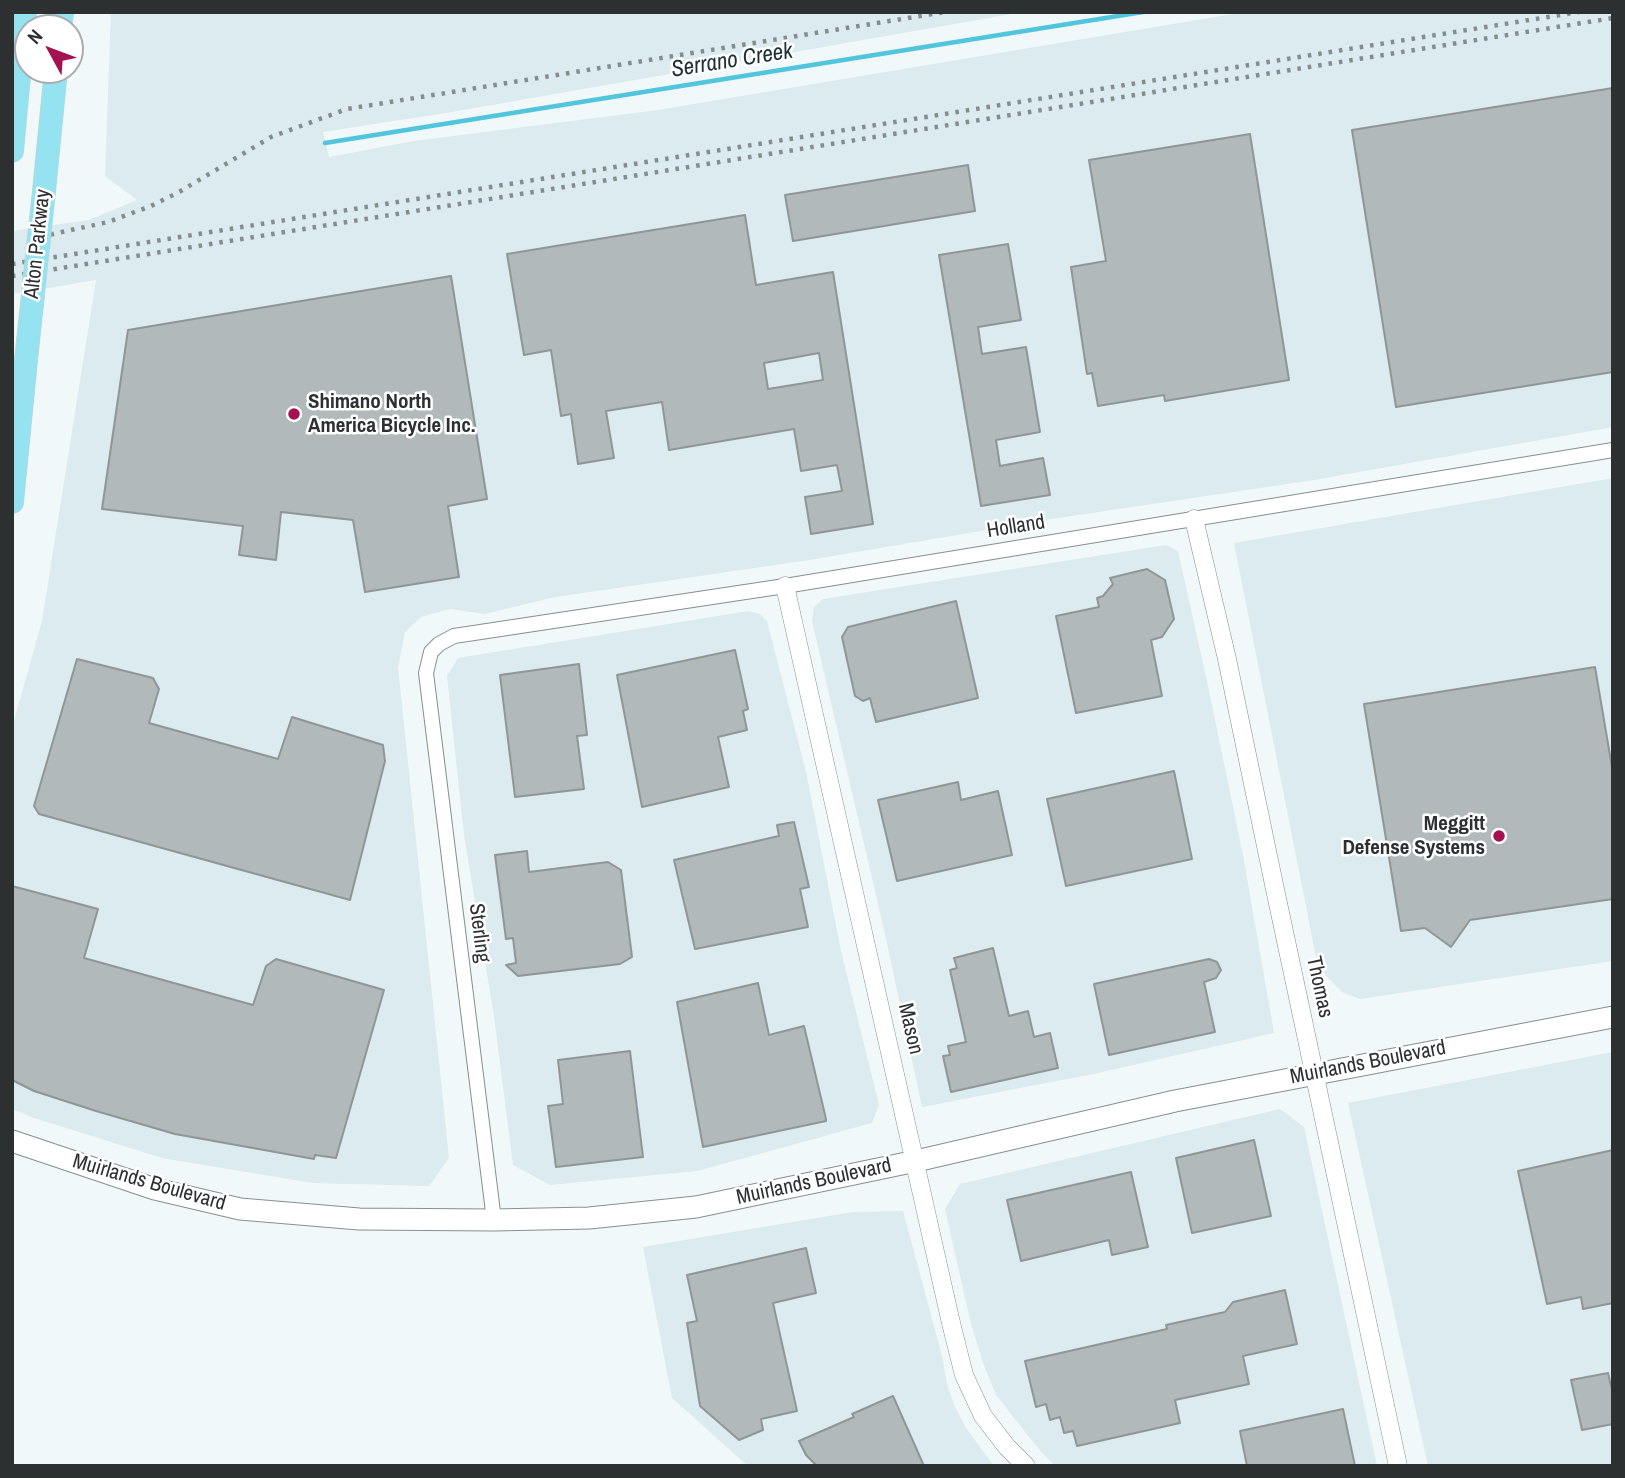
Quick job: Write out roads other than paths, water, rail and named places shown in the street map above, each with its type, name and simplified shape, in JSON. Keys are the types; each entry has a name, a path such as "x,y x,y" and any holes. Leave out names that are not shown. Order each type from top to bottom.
{"main road":[{"path":"12,151 25,12"},
{"name":"Alton Parkway","path":"12,502 55,84"},
{"name":"Muirlands Boulevard","path":"12,1141 155,1189 240,1209 359,1219 494,1220 589,1217 696,1207 916,1161 1175,1101 1613,1017"}],"street":[{"name":"Holland","path":"431,652 439,643 454,636 785,586 1613,450"},
{"name":"Thomas","path":"1194,519 1227,659 1398,1466"},
{"name":"Mason","path":"785,586 964,1375 983,1416 1026,1466"},
{"name":"Sterling","path":"431,652 426,674 494,1220"}],"waterway":[{"name":"Serrano Creek","path":"325,143 1143,12"}],"railway":[{"path":"30,239 108,222 151,206 271,137 347,109 945,12"},
{"path":"12,264 1579,12"},
{"path":"12,276 1613,18"}],"place":[{"name":"Shimano North America Bicycle Inc.","path":"294,414"},
{"name":"Meggitt Defense Systems","path":"1499,836"}]}
